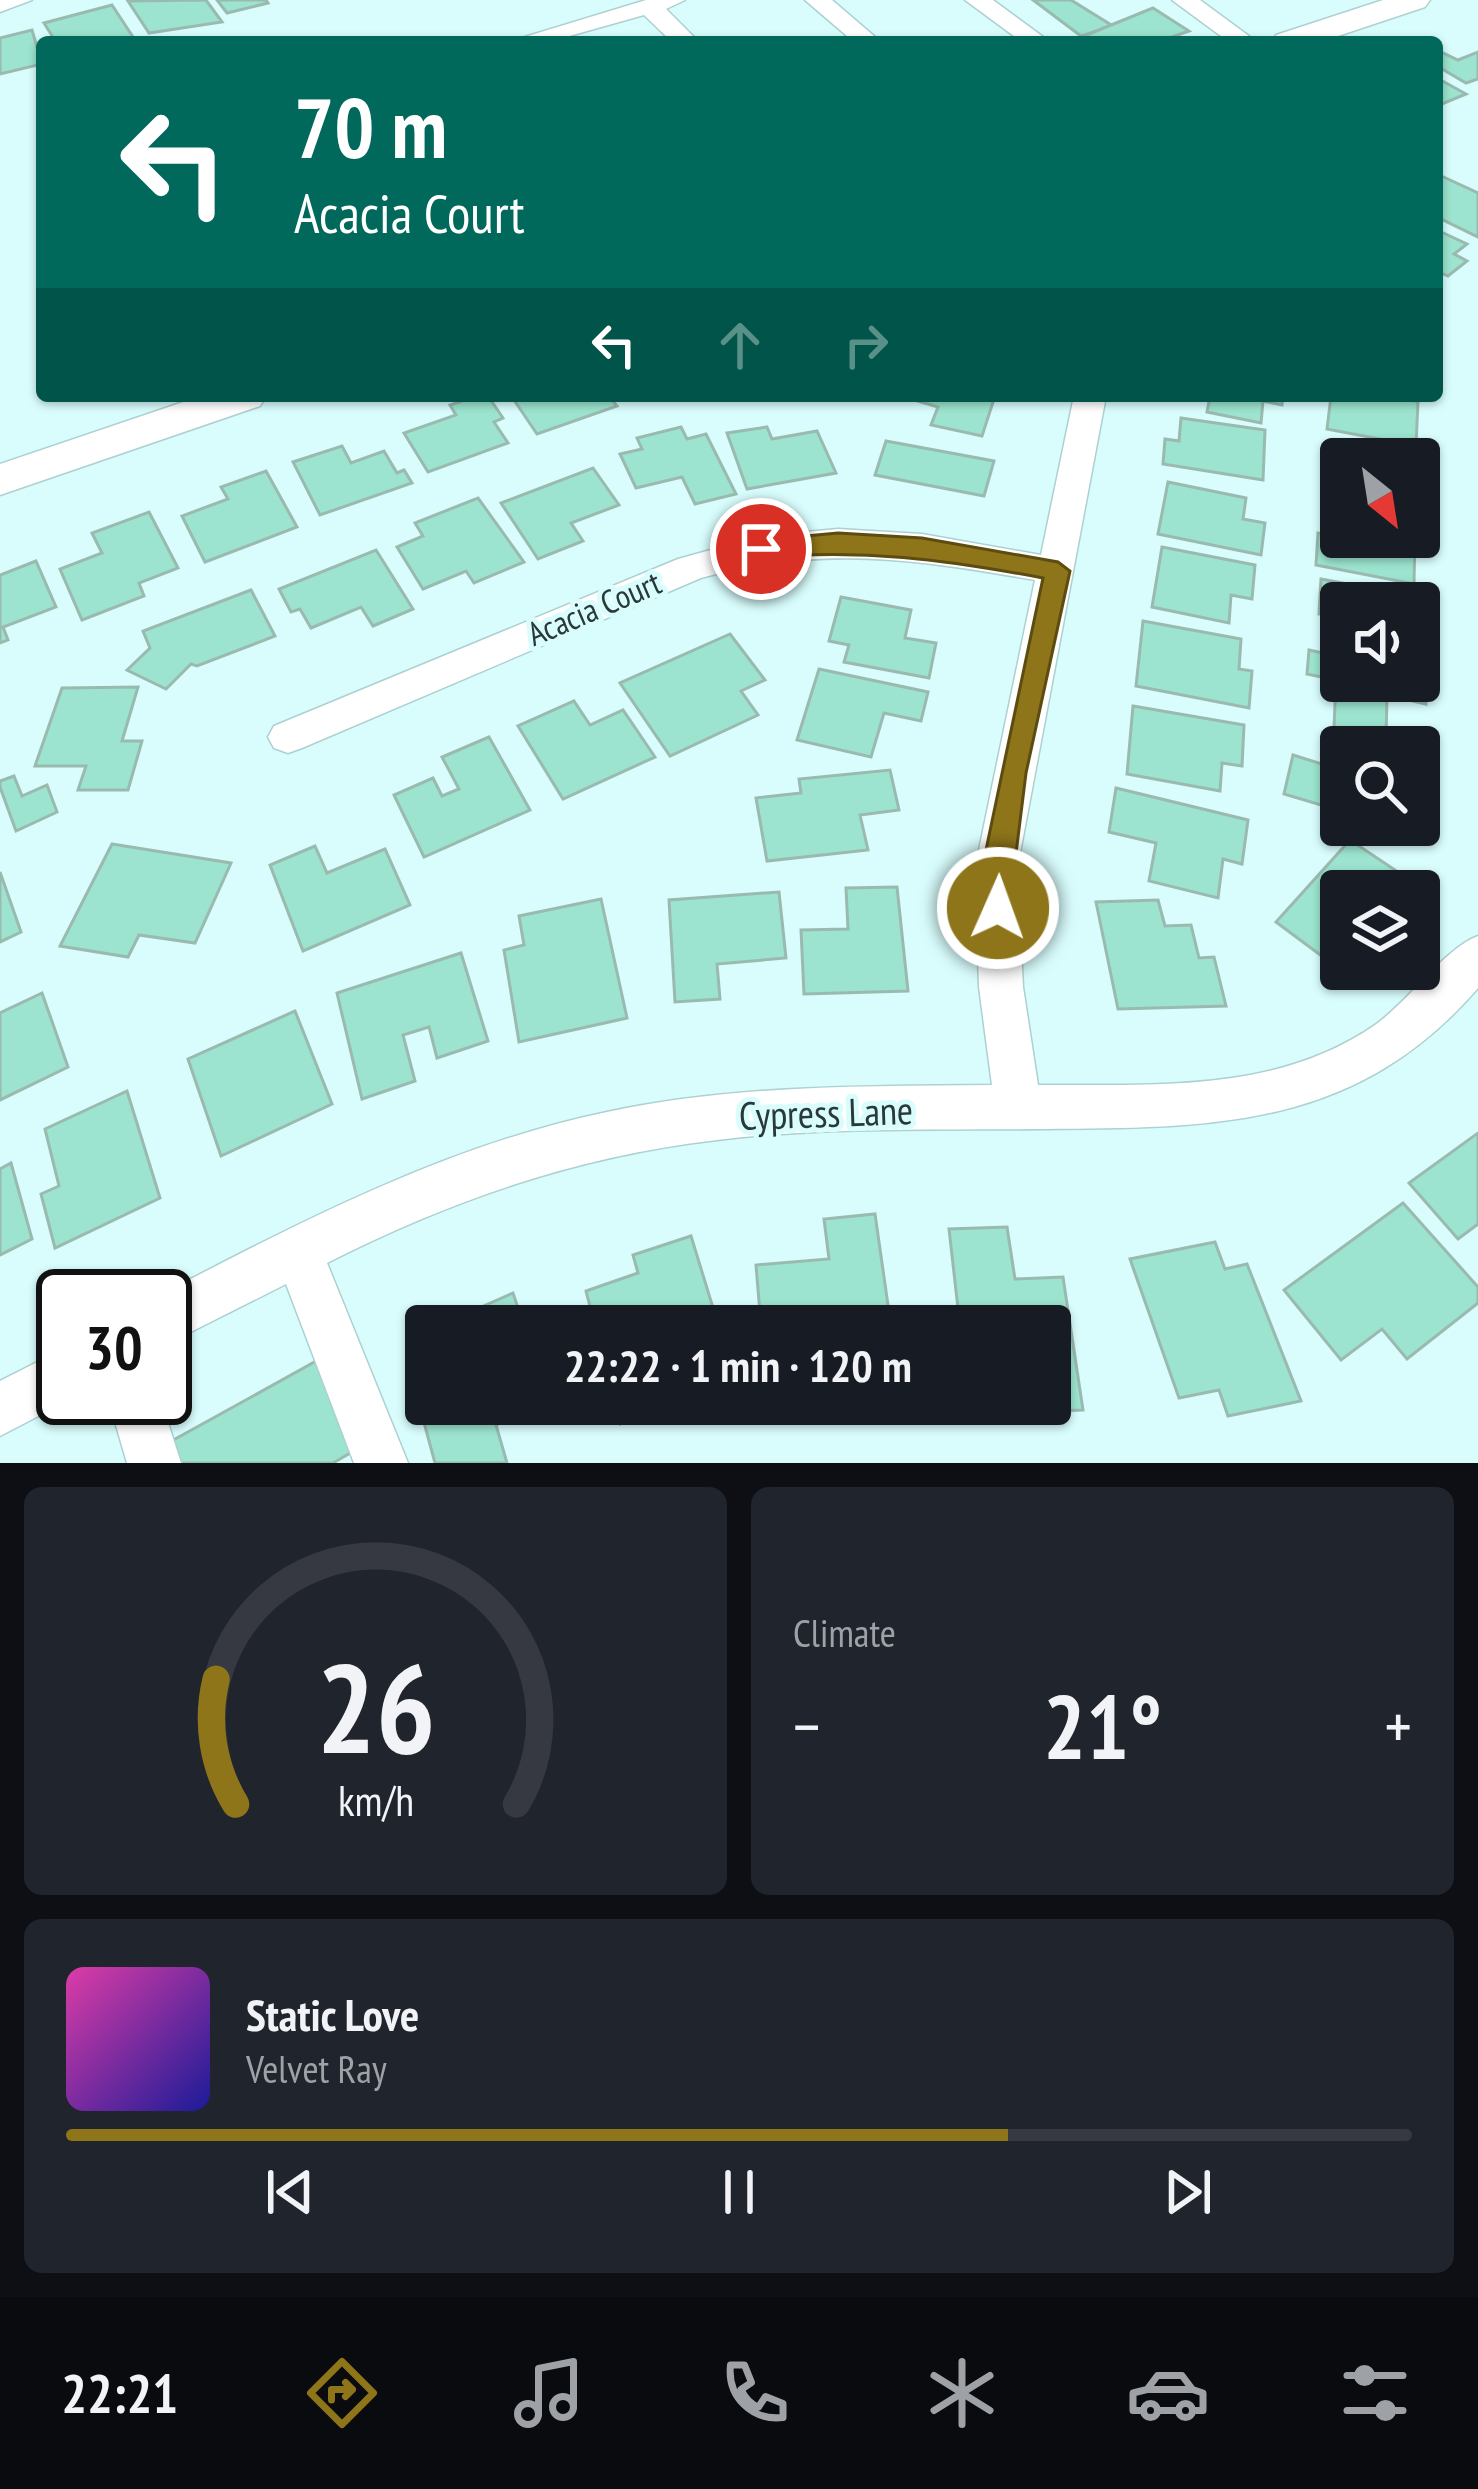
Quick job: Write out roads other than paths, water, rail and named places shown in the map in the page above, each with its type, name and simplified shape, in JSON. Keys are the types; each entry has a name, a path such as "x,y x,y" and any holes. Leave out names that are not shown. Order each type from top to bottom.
{"main road":[{"path":"1306,36 1414,0"},
{"path":"0,480 228,402"}],"street":[{"path":"0,5 20,0"},
{"path":"818,0 861,36"},
{"path":"977,0 1029,36"},
{"path":"1184,0 1237,36"},
{"path":"542,36 661,3 683,36"},
{"path":"597,21 612,36"},
{"path":"1018,1108 1001,987 996,869 1089,402"},
{"name":"Acacia Court","path":"288,737 691,568 761,549 838,542 922,547 1058,571"},
{"name":"Cypress Lane","path":"192,1306 407,1201 603,1135 784,1110 1206,1105 1290,1090 1353,1064 1402,1032 1458,982 1478,955"},
{"path":"298,1251 381,1463"},
{"path":"0,1410 36,1390"},
{"path":"142,1425 154,1463"}]}
